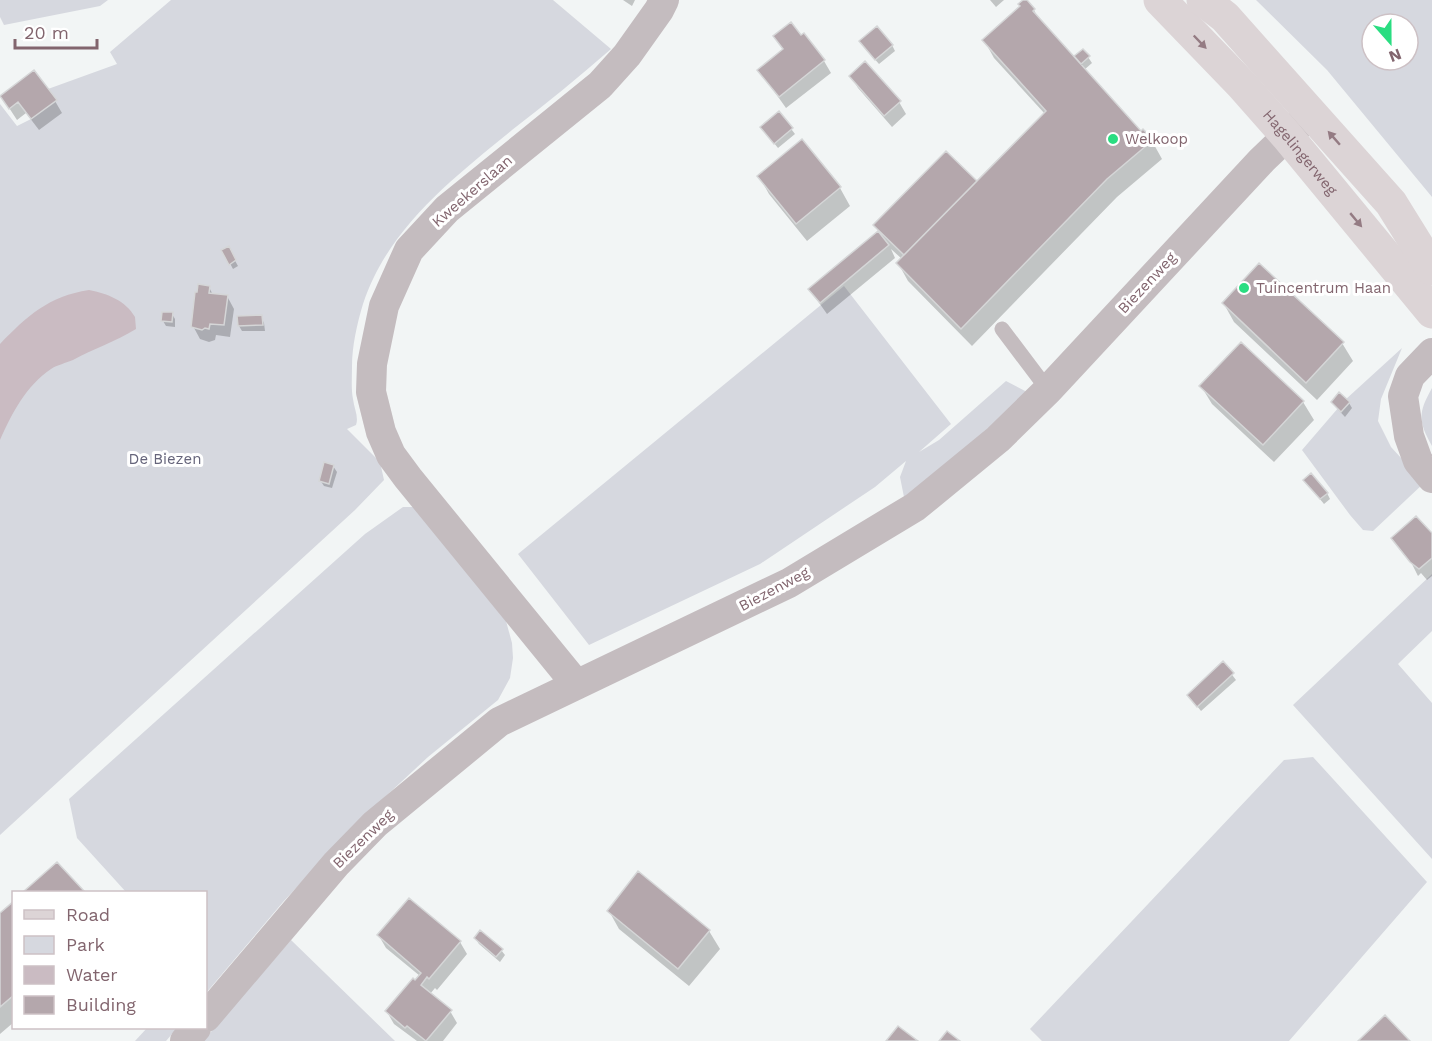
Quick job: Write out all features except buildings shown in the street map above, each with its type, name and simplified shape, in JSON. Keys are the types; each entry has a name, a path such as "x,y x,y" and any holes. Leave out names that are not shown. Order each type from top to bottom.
{"main road":[{"name":"Hagelingerweg","path":"1160,0 1242,85 1287,136 1432,312"},
{"path":"1203,0 1225,17 1390,203 1432,269"}],"street":[{"name":"Kweekerslaan","path":"576,684 408,478 392,455 381,432 371,392 372,364 384,306 409,250 447,209 600,85 627,56 664,0"},
{"name":"Biezenweg","path":"207,1016 336,864 375,824 499,722 789,583 915,507 998,439 1048,390 1262,160 1312,113"},
{"path":"1432,353 1410,376 1403,396 1409,436 1418,461 1432,478"},
{"path":"185,1041 195,1029"}],"lane":[{"path":"1002,329 1048,390"}],"green space":[{"path":"0,0 108,0 100,6 4,25 0,17"},
{"name":"De Biezen","path":"171,0 553,0 611,49 489,148 424,207 405,228 374,277 363,304 353,351 352,391 357,422 356,425 347,429 380,462 384,480 355,510 0,835 0,104 17,126 31,119 56,100 48,89 117,64 110,52"},
{"path":"1256,0 1432,0 1432,197 1327,70"},
{"path":"844,286 951,424 919,452 939,440 1006,381 1027,392 956,459 904,497 900,477 906,461 875,487 760,564 589,645 518,554"},
{"path":"1402,348 1381,399 1378,421 1391,447 1424,483 1373,531 1363,530 1302,450 1345,400"},
{"path":"1432,388 1432,446 1422,423 1422,411"},
{"path":"403,507 415,507 506,621 512,643 513,658 510,678 498,700 428,757 357,823 283,902 207,992 207,891 125,891 77,838 69,799 365,534"},
{"path":"1432,574 1432,631 1398,664 1432,703 1432,859 1293,705"},
{"path":"1313,757 1427,882 1289,1041 1042,1041 1030,1029 1284,760"},
{"path":"291,940 395,1041 203,1041"},
{"path":"146,1029 176,1029 166,1041 135,1041"}],"water":[{"path":"89,290 109,296 126,306 135,317 136,329 53,368 42,376 21,401 0,440 0,344 29,316 50,302"}],"place":[{"name":"Welkoop","path":"1113,139"},
{"name":"Tuincentrum Haan","path":"1244,288"}]}
